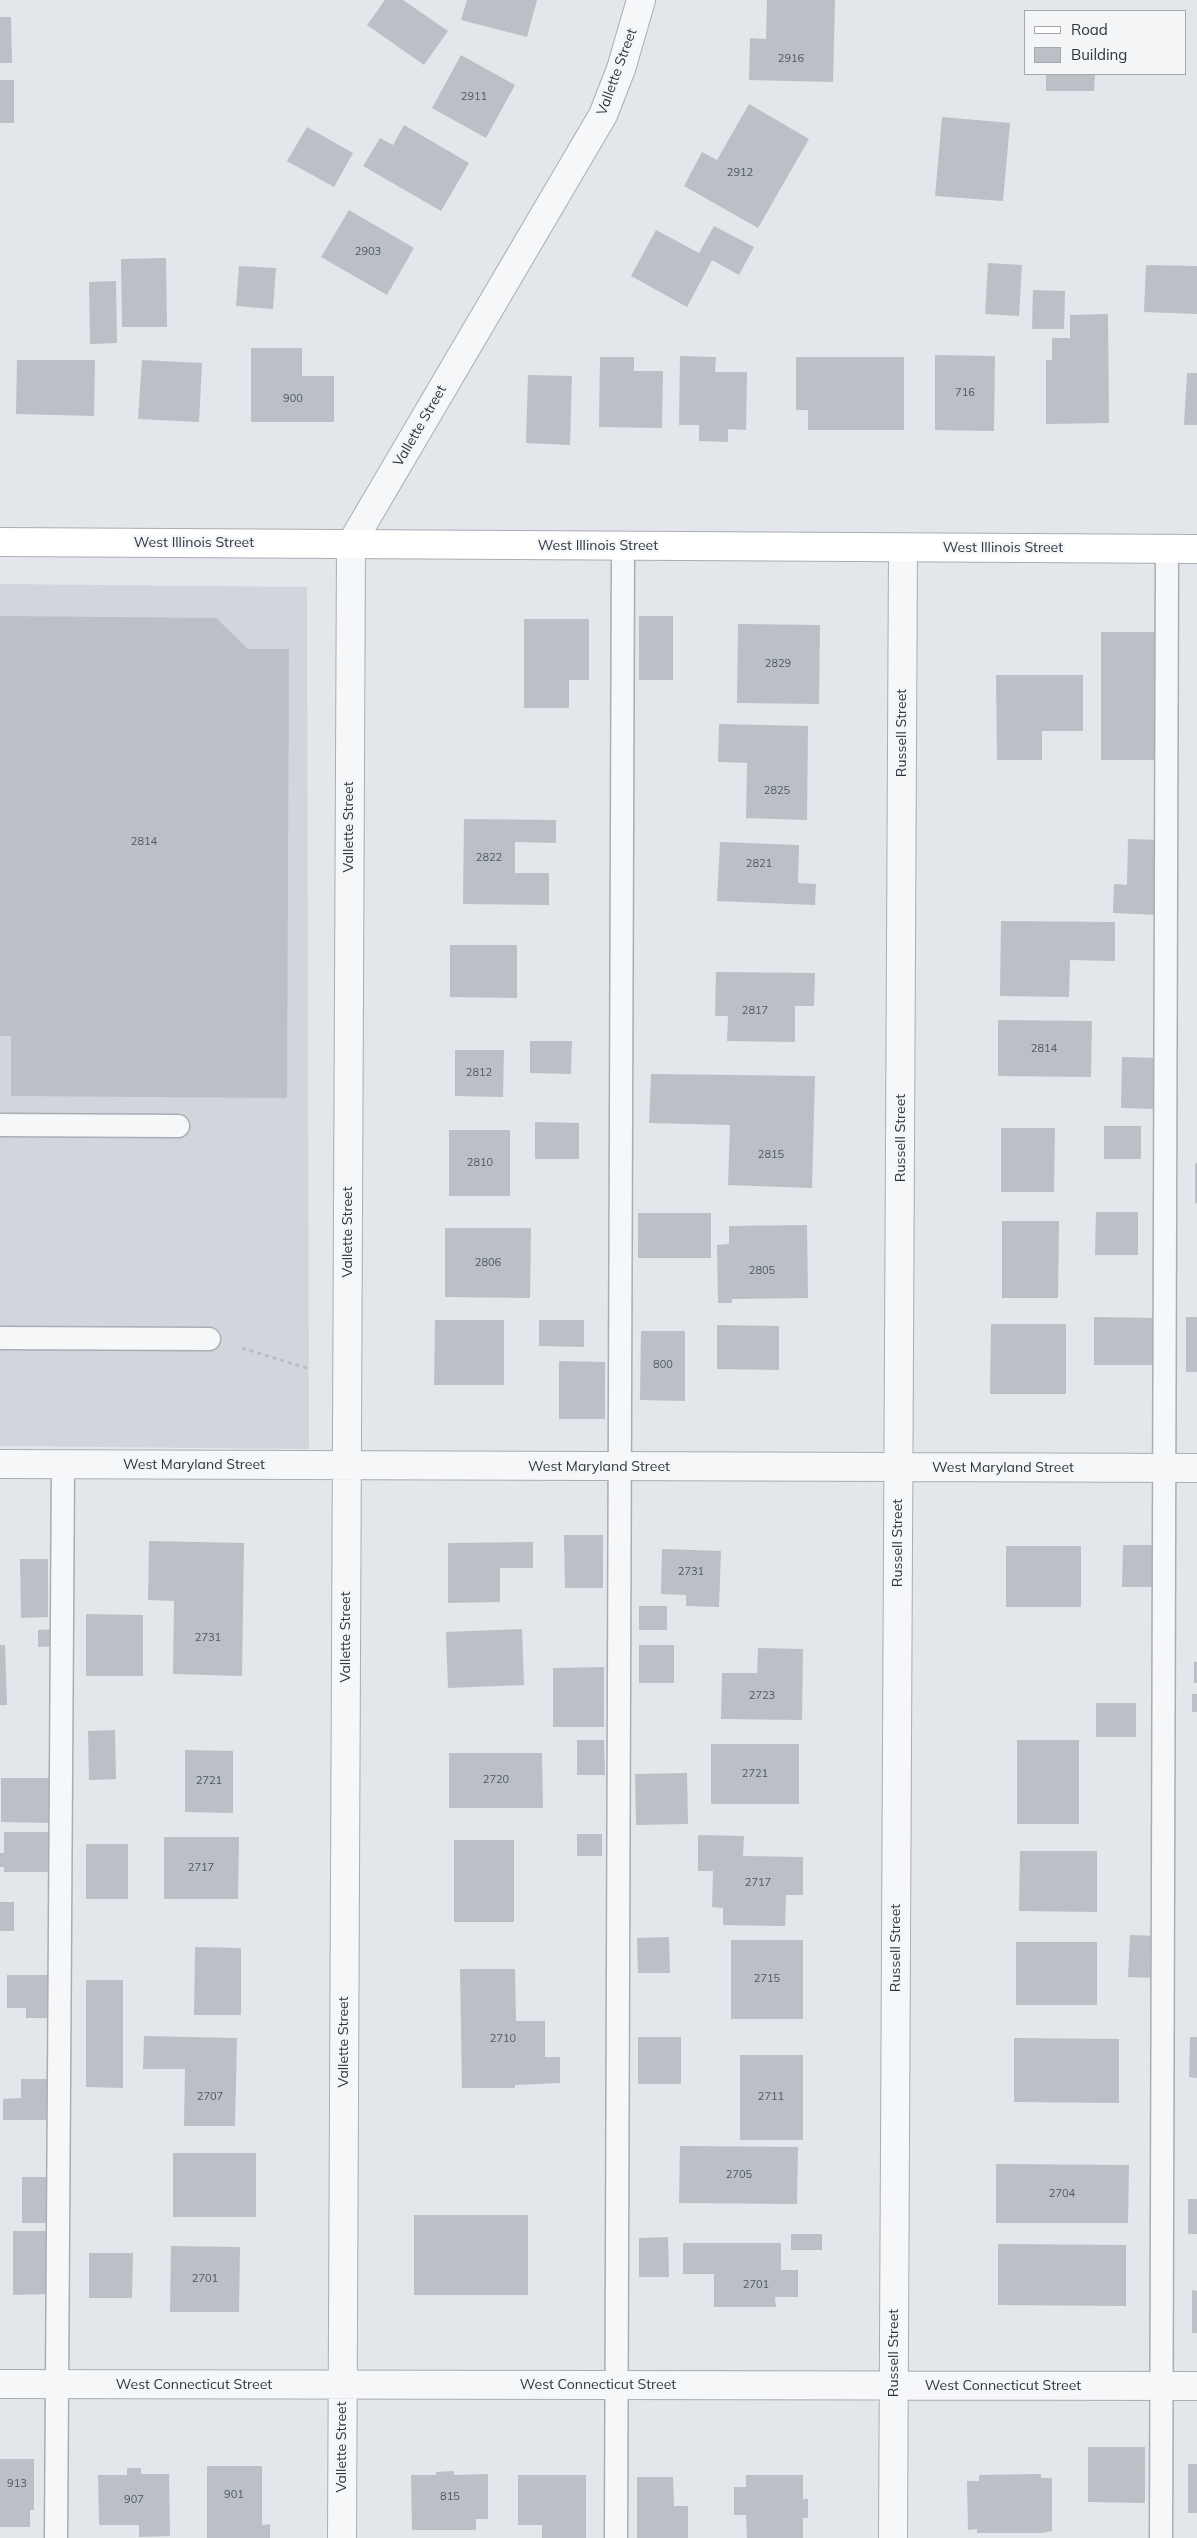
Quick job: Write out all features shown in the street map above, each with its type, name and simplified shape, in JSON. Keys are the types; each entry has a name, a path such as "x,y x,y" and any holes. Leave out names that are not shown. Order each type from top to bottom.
{"main road":[{"name":"West Illinois Street","path":"0,542 1197,549"}],"street":[{"name":"Vallette Street","path":"342,2538 351,544 603,115 621,68 641,0"},
{"name":"Russell Street","path":"893,2538 904,548"},
{"name":"West Maryland Street","path":"0,1464 1197,1468"},
{"name":"West Connecticut Street","path":"0,2384 1197,2386"}],"lane":[{"path":"616,2538 623,546"},
{"path":"1161,2538 1167,549"},
{"path":"0,1125 178,1126"},
{"path":"0,1338 209,1338"},
{"path":"56,2538 62,1465"}],"path":[{"path":"209,1338 319,1371 347,1377"}],"shaded area":[{"path":"0,584 307,587 309,1449 0,1446"}],"building":[{"path":"385,0 403,0 448,31 424,65 367,25"},
{"path":"467,0 537,0 527,37 461,20"},
{"path":"767,0 835,0 833,82 749,80 750,38 766,39"},
{"path":"0,17 11,17 12,63 0,63"},
{"path":"461,55 515,85 486,138 432,108"},
{"path":"1046,75 1095,75 1094,91 1046,91"},
{"path":"0,80 14,80 14,123 0,123"},
{"path":"749,104 809,139 758,228 684,186 702,152 717,160"},
{"path":"942,117 1010,123 1003,201 935,196"},
{"path":"404,125 469,163 441,211 363,166 380,138 393,145"},
{"path":"307,127 353,153 334,187 287,161"},
{"path":"349,210 414,248 387,295 321,257"},
{"path":"714,226 754,247 739,275 712,260 687,307 631,276 656,230 699,253"},
{"path":"166,258 167,327 122,327 121,259"},
{"path":"988,263 1022,265 1019,316 985,314"},
{"path":"1146,265 1197,266 1197,314 1144,312"},
{"path":"239,266 276,268 273,309 236,306"},
{"path":"116,281 117,343 90,344 89,282"},
{"path":"1033,290 1065,291 1064,329 1032,329"},
{"path":"1108,314 1109,423 1046,424 1046,360 1052,360 1052,338 1070,338 1070,315"},
{"path":"251,348 302,348 302,376 334,376 334,422 251,422"},
{"path":"935,355 995,356 994,431 935,430"},
{"path":"680,356 716,357 715,372 747,372 746,430 728,429 728,442 699,441 699,425 679,425"},
{"path":"600,357 634,357 634,371 663,371 662,428 599,427"},
{"path":"796,357 904,357 904,430 808,430 808,410 796,410"},
{"path":"17,360 95,360 94,416 16,414"},
{"path":"142,360 202,363 199,422 138,419"},
{"path":"1187,373 1197,373 1197,425 1184,425"},
{"path":"528,375 572,376 570,445 526,443"},
{"path":"0,616 216,618 248,649 289,649 287,1098 11,1096 11,1036 0,1036"},
{"path":"639,616 673,616 673,680 639,680"},
{"path":"524,619 589,619 589,680 569,680 569,708 524,708"},
{"path":"738,624 820,625 819,704 737,703"},
{"path":"1101,632 1157,632 1157,760 1101,760"},
{"path":"996,675 1083,675 1083,731 1042,731 1042,760 997,760"},
{"path":"719,724 808,726 807,820 746,818 747,763 718,762"},
{"path":"464,819 556,820 556,843 515,842 515,873 549,873 549,905 463,904"},
{"path":"1128,839 1161,840 1159,915 1113,913 1114,884 1127,885"},
{"path":"720,842 799,845 798,883 816,884 815,905 717,901"},
{"path":"1001,921 1115,922 1115,961 1070,960 1069,997 1000,996"},
{"path":"450,945 517,945 517,998 450,997"},
{"path":"716,972 815,973 814,1006 795,1006 795,1042 727,1041 728,1016 715,1016"},
{"path":"998,1020 1092,1021 1091,1077 998,1076"},
{"path":"530,1041 572,1041 571,1074 530,1073"},
{"path":"455,1050 504,1050 503,1097 455,1096"},
{"path":"1122,1057 1159,1058 1158,1109 1121,1108"},
{"path":"651,1074 815,1076 812,1188 728,1185 730,1125 649,1123"},
{"path":"535,1122 579,1123 579,1159 535,1159"},
{"path":"1104,1126 1141,1126 1141,1159 1104,1159"},
{"path":"1001,1128 1055,1128 1054,1192 1001,1192"},
{"path":"449,1130 510,1130 510,1196 449,1196"},
{"path":"1195,1163 1197,1163 1197,1203 1195,1203"},
{"path":"1096,1212 1138,1212 1138,1255 1095,1255"},
{"path":"638,1213 711,1213 711,1258 638,1258"},
{"path":"1002,1221 1059,1221 1058,1298 1002,1298"},
{"path":"807,1225 808,1298 732,1299 732,1303 718,1303 717,1245 729,1244 729,1226"},
{"path":"445,1228 531,1228 530,1298 445,1297"},
{"path":"1094,1317 1157,1318 1156,1365 1094,1365"},
{"path":"1186,1317 1197,1317 1197,1372 1186,1372"},
{"path":"435,1320 504,1320 504,1385 434,1385"},
{"path":"539,1320 584,1320 584,1347 539,1346"},
{"path":"991,1324 1066,1324 1066,1394 990,1394"},
{"path":"717,1325 779,1326 779,1370 717,1369"},
{"path":"641,1331 685,1331 685,1401 640,1400"},
{"path":"559,1361 605,1362 605,1419 559,1419"},
{"path":"564,1535 603,1535 603,1588 565,1588"},
{"path":"149,1541 244,1543 242,1676 173,1674 174,1601 148,1600"},
{"path":"533,1542 533,1568 500,1568 500,1602 448,1603 448,1543"},
{"path":"1123,1545 1157,1545 1156,1587 1122,1587"},
{"path":"1006,1546 1081,1546 1081,1607 1006,1607"},
{"path":"662,1549 721,1551 719,1607 686,1606 686,1595 661,1594"},
{"path":"20,1559 48,1559 48,1617 21,1618"},
{"path":"639,1606 667,1606 667,1630 639,1630"},
{"path":"86,1614 143,1615 143,1676 86,1676"},
{"path":"57,1629 58,1646 38,1647 38,1630"},
{"path":"522,1629 524,1685 448,1688 446,1632"},
{"path":"0,1645 5,1645 7,1705 0,1705"},
{"path":"639,1645 674,1645 674,1683 639,1683"},
{"path":"758,1648 803,1649 802,1720 721,1719 722,1673 757,1673"},
{"path":"1194,1662 1197,1662 1197,1683 1194,1683"},
{"path":"604,1667 604,1727 553,1727 553,1668"},
{"path":"1192,1694 1197,1694 1197,1712 1192,1712"},
{"path":"1096,1703 1136,1703 1136,1737 1096,1737"},
{"path":"115,1730 116,1779 89,1780 88,1731"},
{"path":"577,1740 604,1740 605,1775 577,1775"},
{"path":"1017,1740 1079,1740 1079,1824 1017,1824"},
{"path":"711,1744 799,1744 799,1804 711,1804"},
{"path":"185,1750 233,1751 233,1813 185,1812"},
{"path":"449,1753 542,1753 543,1808 449,1808"},
{"path":"687,1773 688,1824 636,1825 635,1774"},
{"path":"1,1778 50,1778 50,1823 1,1822"},
{"path":"4,1832 52,1832 52,1872 4,1872 4,1867 0,1867 0,1853 4,1853"},
{"path":"577,1834 602,1834 602,1856 577,1856"},
{"path":"698,1835 744,1836 743,1856 803,1857 803,1895 786,1895 785,1926 723,1925 723,1908 712,1907 713,1871 698,1871"},
{"path":"164,1837 239,1837 238,1899 164,1899"},
{"path":"454,1840 514,1840 514,1922 454,1922"},
{"path":"86,1844 128,1844 128,1899 86,1899"},
{"path":"1020,1851 1097,1851 1097,1912 1019,1911"},
{"path":"0,1902 14,1902 14,1931 0,1931"},
{"path":"1130,1935 1160,1936 1158,1978 1128,1977"},
{"path":"669,1937 670,1973 638,1973 637,1938"},
{"path":"731,1940 803,1940 803,2019 731,2019"},
{"path":"1016,1942 1097,1942 1097,2005 1016,2005"},
{"path":"195,1947 241,1948 241,2015 194,2015"},
{"path":"460,1969 515,1969 516,2021 545,2021 545,2057 560,2057 560,2083 515,2085 515,2088 462,2088"},
{"path":"7,1975 54,1975 54,2018 26,2018 26,2008 7,2008"},
{"path":"86,1980 123,1980 123,2088 86,2087"},
{"path":"144,2036 237,2038 235,2126 184,2126 185,2069 143,2069"},
{"path":"638,2037 681,2037 681,2084 638,2084"},
{"path":"1190,2037 1197,2037 1197,2078 1189,2077"},
{"path":"1014,2038 1119,2039 1119,2103 1014,2102"},
{"path":"740,2055 803,2055 803,2140 740,2140"},
{"path":"21,2079 50,2079 50,2120 3,2120 3,2099 21,2098"},
{"path":"680,2146 798,2147 797,2204 679,2203"},
{"path":"173,2153 256,2153 256,2217 173,2217"},
{"path":"996,2164 1129,2165 1128,2223 996,2223"},
{"path":"22,2177 49,2177 49,2223 22,2223"},
{"path":"1188,2199 1197,2199 1197,2234 1188,2234"},
{"path":"414,2215 528,2215 528,2295 414,2295"},
{"path":"13,2231 50,2231 50,2294 13,2295"},
{"path":"791,2234 822,2234 822,2250 791,2250"},
{"path":"668,2237 669,2277 639,2277 639,2238"},
{"path":"683,2243 781,2243 781,2270 798,2270 798,2297 775,2297 776,2307 714,2307 714,2274 683,2274"},
{"path":"998,2244 1126,2245 1126,2306 998,2305"},
{"path":"171,2246 240,2247 239,2312 170,2312"},
{"path":"89,2253 133,2253 132,2298 89,2298"},
{"path":"1192,2290 1197,2291 1197,2333 1192,2333"},
{"path":"1088,2447 1145,2447 1145,2503 1088,2502"},
{"path":"0,2459 34,2459 34,2510 30,2510 30,2527 0,2527"},
{"path":"1188,2464 1197,2464 1197,2513 1188,2513"},
{"path":"207,2466 262,2466 262,2525 270,2524 270,2538 207,2538"},
{"path":"127,2468 141,2468 141,2474 169,2474 170,2536 139,2537 139,2525 99,2525 98,2475 127,2475"},
{"path":"454,2471 454,2475 488,2474 488,2519 476,2519 476,2530 412,2530 411,2475 436,2475 436,2472"},
{"path":"1041,2474 1041,2478 1052,2478 1052,2531 1041,2533 977,2533 977,2529 968,2530 967,2481 979,2481 979,2475"},
{"path":"518,2475 586,2475 586,2538 542,2538 542,2525 518,2525"},
{"path":"746,2475 803,2475 803,2499 808,2499 808,2518 803,2518 803,2538 747,2538 746,2515 734,2515 734,2487 746,2487"},
{"path":"637,2477 673,2477 674,2506 688,2506 688,2538 637,2538"}]}
